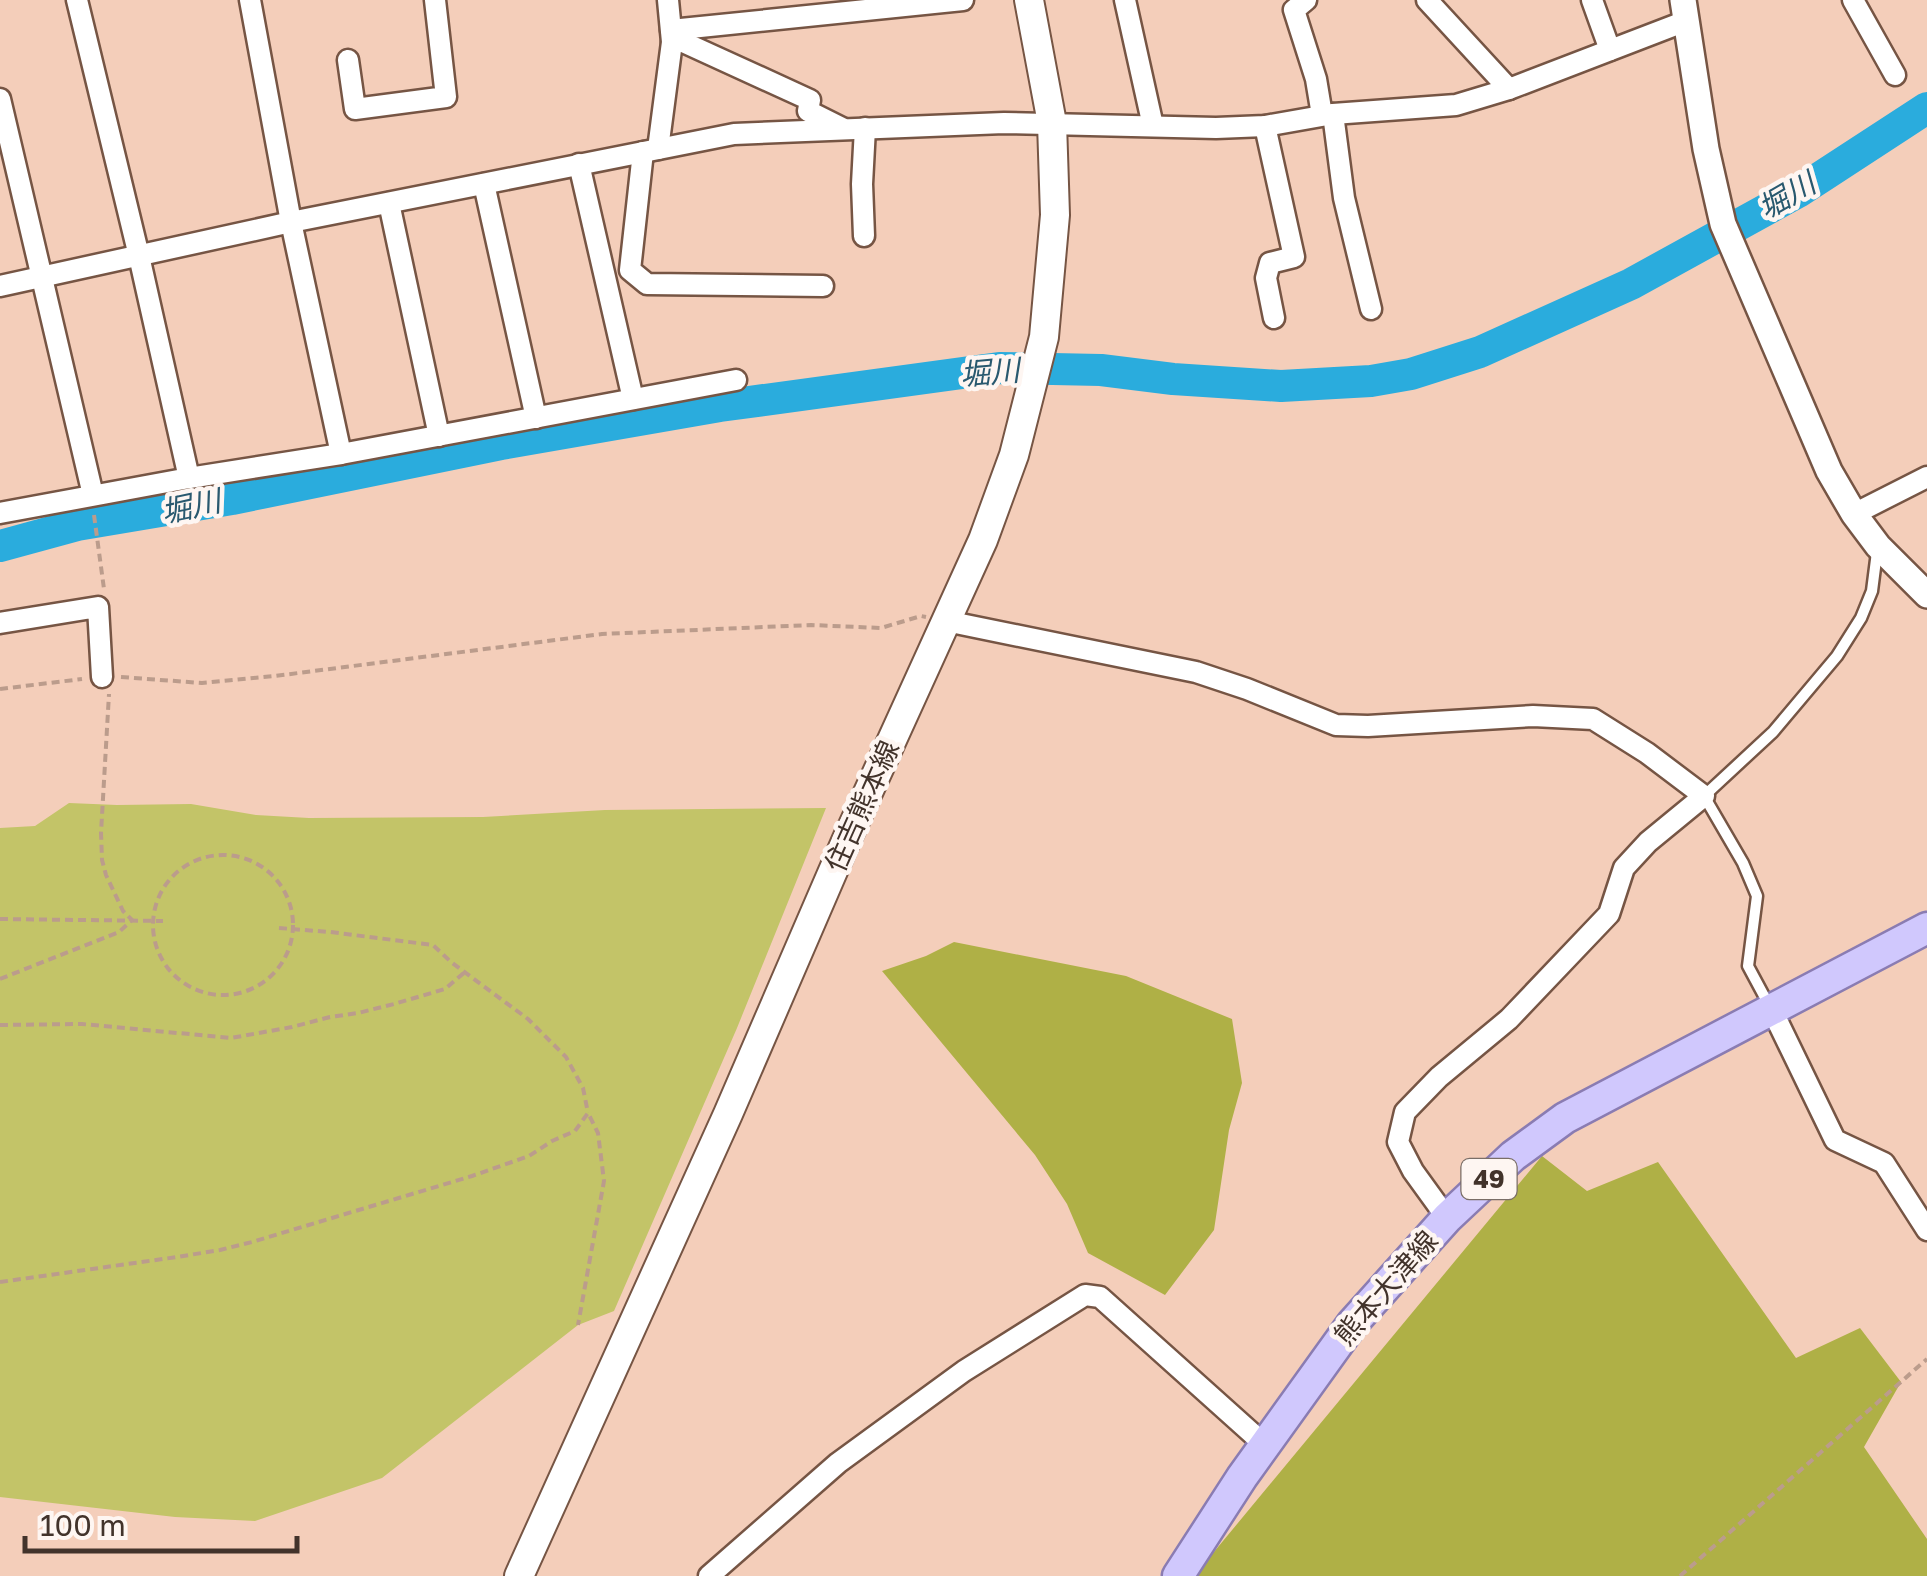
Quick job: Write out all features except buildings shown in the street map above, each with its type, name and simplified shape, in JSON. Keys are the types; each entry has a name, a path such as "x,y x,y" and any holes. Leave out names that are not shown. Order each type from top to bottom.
{"main road":[{"name":"住吉熊本線","path":"519,1576 983,540 1014,455 1044,337 1055,214 1052,124 1029,0"},
{"name":"熊本大津線","path":"1178,1576 1352,1324 1446,1218 1513,1156 1564,1118 1927,928"}],"street":[{"path":"78,0 189,478"},
{"path":"250,0 291,222 341,454"},
{"path":"348,60 355,110 446,97 435,0"},
{"path":"668,0 672,36 630,270 647,284 823,286"},
{"path":"672,36 964,0"},
{"path":"1125,0 1153,126"},
{"path":"1306,0 1294,10 1328,115 1371,309"},
{"path":"1427,0 1509,89"},
{"path":"1592,0 1610,50"},
{"path":"1854,0 1894,75"},
{"path":"0,286 291,222 734,134 1052,124 1216,128 1456,105 1610,50 1684,10 1706,149 1723,224 1734,252 1828,471 1878,546 1927,595"},
{"path":"672,36 810,100 808,111 854,128"},
{"path":"0,99 92,498"},
{"path":"1265,126 1294,257 1270,263 1266,278 1274,318"},
{"path":"854,128 864,236"},
{"path":"578,164 633,400"},
{"path":"484,184 536,418"},
{"path":"389,203 439,436"},
{"path":"0,512 341,454 736,380"},
{"path":"1854,514 1927,478"},
{"path":"0,624 98,608 106,676"},
{"path":"946,621 1196,672 1336,725 1534,716 1593,719 1704,796 1648,842 1624,868 1609,914 1509,1019 1405,1112 1398,1142 1446,1218"},
{"path":"1771,1008 1835,1140 1884,1163 1927,1230"},
{"path":"709,1576 838,1463 964,1370 1086,1295 1100,1298 1265,1445"}],"lane":[{"path":"1771,1008 1748,966 1757,896 1704,796 1773,732 1837,656 1861,618 1872,591 1878,546"}],"path":[{"path":"92,498 100,548"},
{"path":"0,689 106,676 202,683 602,634 810,625 881,628 921,616 946,621"},
{"path":"106,676 100,845 106,875 123,911 132,920"},
{"path":"210,856 233,856 255,863 280,886 290,907 293,930 281,964 269,978 236,994 218,995 200,992 170,971 154,939 152,920 163,888 178,871 210,856"},
{"path":"0,919 163,921"},
{"path":"0,979 119,932 132,920"},
{"path":"278,928 433,945 528,1018 566,1057 583,1088 588,1114 598,1133 604,1180 578,1325"},
{"path":"0,1026 82,1024 232,1038 394,1004 445,989 465,972"},
{"path":"0,1282 177,1258 252,1242 529,1156 574,1131 588,1114"},
{"path":"1680,1576 1927,1359"}],"shaded area":[{"path":"69,803 191,804 256,815 309,818 826,808 737,1028 614,1311 578,1325 382,1478 255,1521 175,1517 0,1497 0,828 35,826"},
{"path":"954,942 1126,976 1232,1019 1242,1083 1229,1130 1214,1230 1165,1295 1088,1253 1067,1204 1035,1155 882,971"},
{"path":"1542,1156 1587,1191 1658,1162 1796,1358 1860,1328 1901,1382 1864,1447 1927,1539 1927,1576 1194,1576"}],"waterway":[{"name":"堀川","path":"0,546 77,525 232,499 501,444 720,406 999,368 1101,370 1281,386 1371,381 1411,374 1480,352 1631,284 1798,192 1927,108"}]}
